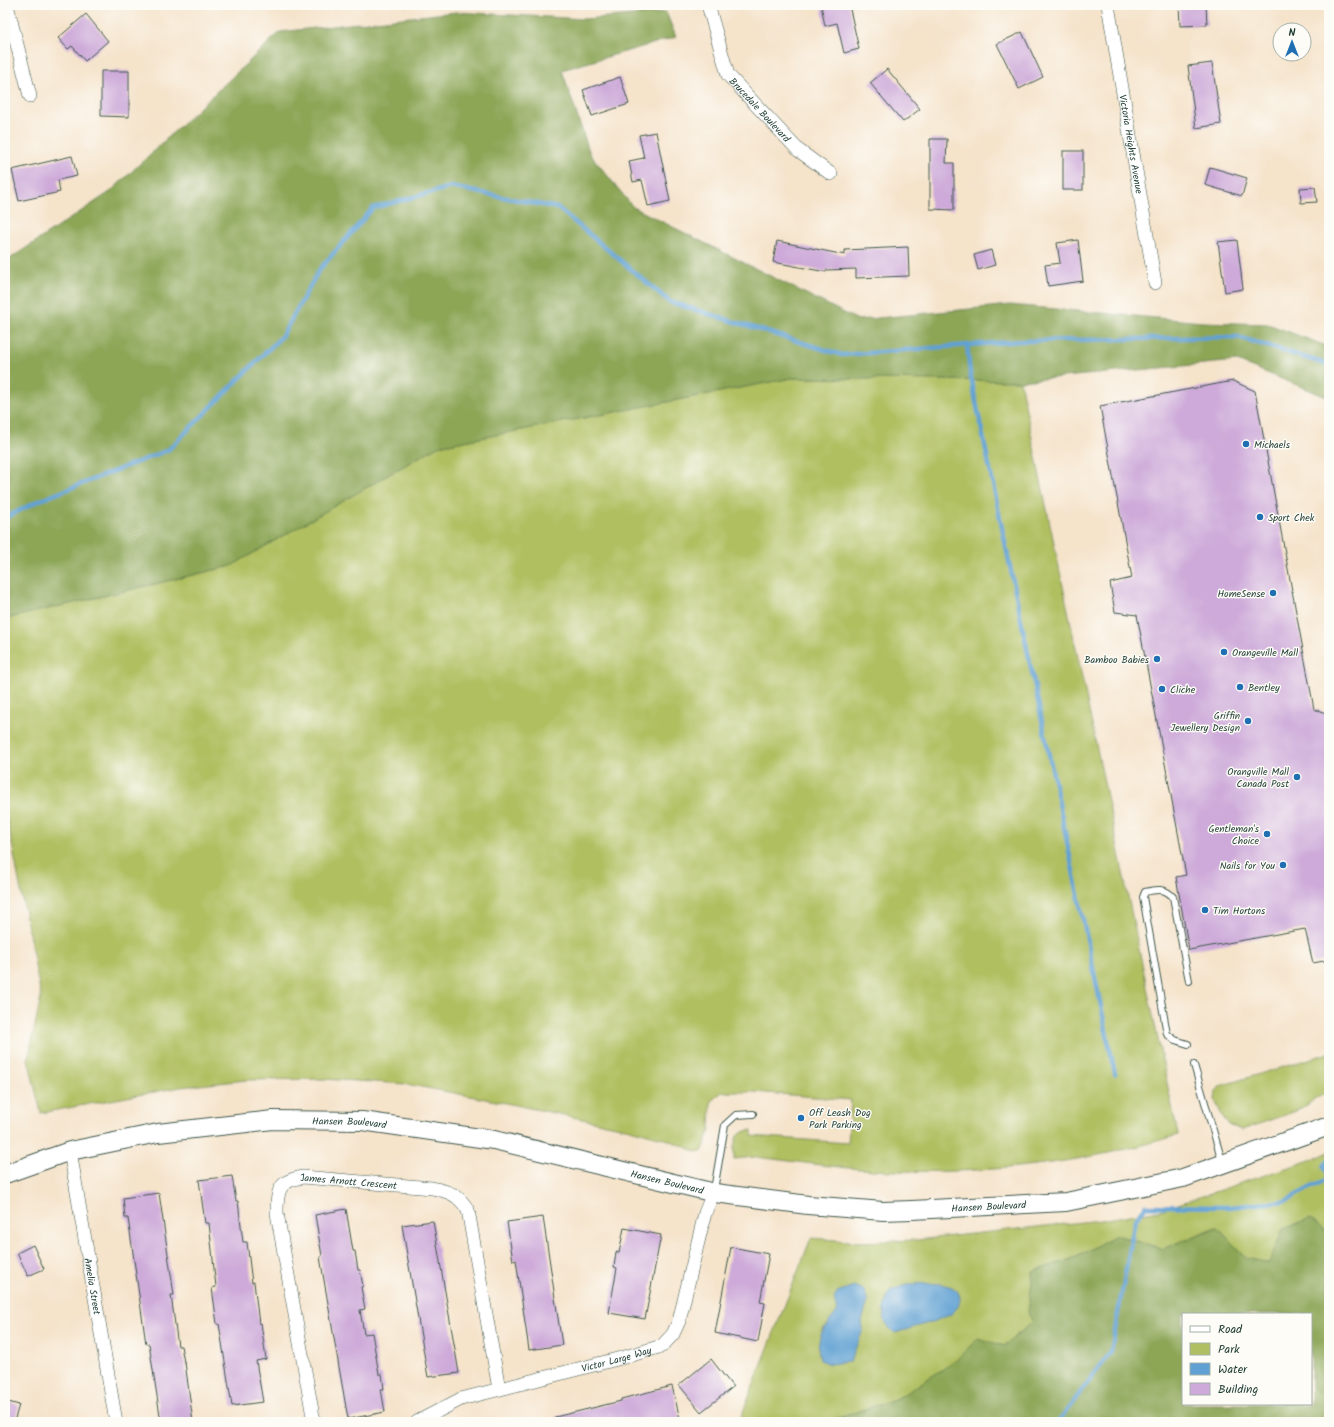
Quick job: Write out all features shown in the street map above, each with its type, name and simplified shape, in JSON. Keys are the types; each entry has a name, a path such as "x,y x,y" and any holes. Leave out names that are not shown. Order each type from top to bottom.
{"street":[{"path":"7,5 30,96"},
{"name":"Brucedale Boulevard","path":"708,5 728,75 798,150 831,174"},
{"name":"Victoria Heights Avenue","path":"1108,5 1155,283"},
{"name":"Hansen Boulevard","path":"5,1174 70,1151 158,1133 273,1120 362,1121 494,1140 713,1193 808,1205 883,1211 1066,1202 1183,1178 1329,1126"},
{"name":"Amelia Street","path":"70,1151 116,1422"},
{"name":"James Arnott Crescent","path":"314,1422 277,1213 277,1197 283,1184 289,1179 303,1177 432,1188 447,1191 460,1198 468,1210 499,1389"},
{"name":"Victor Large Way","path":"417,1422 461,1400 662,1346 673,1334 679,1321 705,1213 713,1193"}],"lane":[{"path":"1188,1044 1174,1040 1167,1034 1143,897 1145,892 1156,889 1167,890 1173,897 1189,981"},
{"path":"1194,1065 1222,1164"},
{"path":"713,1193 725,1125 736,1115 754,1114"}],"green space":[{"path":"455,12 585,19 666,12 676,37 562,70 590,154 633,207 858,320 1010,305 1203,322 1268,324 1329,347 1329,398 1237,361 1020,381 792,378 438,446 231,566 5,619 5,262 110,192 280,32"},
{"path":"792,378 1020,381 1178,1135 1109,1153 1038,1165 967,1171 896,1171 843,1167 755,1157 734,1159 734,1147 737,1136 745,1131 752,1130 752,1136 848,1143 851,1100 755,1092 722,1092 711,1101 710,1131 703,1150 697,1152 666,1139 630,1129 501,1102 406,1084 323,1079 246,1080 181,1087 41,1113 28,1059 41,997 5,807 5,619 231,566 438,446"},
{"path":"1329,1053 1329,1091 1296,1111 1242,1130 1230,1126 1222,1116 1215,1100 1216,1092 1220,1086"},
{"path":"1329,1152 1329,1235 1311,1219 1269,1263 1246,1258 1217,1227 1163,1249 1116,1235 1077,1257 1033,1272 1033,1322 1004,1346 978,1338 954,1362 898,1398 836,1419 816,1422 739,1422 811,1238 860,1242 916,1240 1101,1220 1160,1210 1316,1158","holes":["868,1301 862,1321 863,1330 821,1332 837,1312"]},
{"path":"1311,1219 1329,1235 1329,1422 816,1422 836,1419 898,1398 954,1362 978,1338 1004,1346 1033,1322 1028,1313 1033,1272 1077,1257 1116,1235 1163,1249 1217,1227 1246,1258 1269,1263 1283,1229"}],"water":[{"path":"931,1283 947,1285 958,1292 960,1300 956,1309 951,1314 932,1322 895,1333 886,1323 884,1318 884,1308 891,1290 910,1284"},
{"path":"854,1286 864,1290 868,1301 862,1321 863,1330 850,1362 829,1364 820,1360 819,1339 824,1329 837,1312 834,1299 837,1292"}],"building":[{"path":"821,5 849,5 859,49 844,53 837,23 825,26"},
{"path":"1179,5 1206,5 1207,25 1180,26"},
{"path":"86,14 108,41 85,61 72,46 68,49 58,38"},
{"path":"1022,32 1043,77 1019,89 997,44"},
{"path":"1212,63 1221,124 1196,128 1188,66"},
{"path":"887,69 920,109 903,122 870,83"},
{"path":"101,71 129,71 129,117 101,116"},
{"path":"620,77 629,104 592,116 583,90"},
{"path":"656,132 670,201 648,206 642,180 633,182 629,161 644,158 639,135"},
{"path":"930,139 947,139 946,163 954,163 954,210 930,209"},
{"path":"1063,151 1083,151 1083,190 1063,190"},
{"path":"72,156 77,176 58,180 60,192 19,201 12,170"},
{"path":"1210,167 1247,178 1242,196 1205,185"},
{"path":"1315,187 1317,202 1301,203 1300,188"},
{"path":"1078,240 1083,281 1048,286 1045,265 1060,263 1057,243"},
{"path":"1237,240 1243,289 1225,292 1218,242"},
{"path":"777,241 845,255 845,250 908,247 909,276 856,278 856,269 826,270 826,272 773,262"},
{"path":"991,250 995,265 978,270 974,255"},
{"name":"Orangeville Mall","path":"1233,381 1255,391 1314,709 1329,714 1329,960 1313,963 1305,929 1189,950 1176,877 1186,875 1137,615 1115,612 1110,583 1132,578 1100,406"},
{"path":"232,1176 236,1201 238,1201 243,1242 247,1242 252,1283 254,1282 259,1324 261,1323 266,1359 256,1361 263,1402 232,1406 212,1288 216,1287 209,1223 205,1223 199,1180"},
{"path":"159,1193 174,1295 171,1295 178,1346 181,1346 185,1362 193,1422 161,1422 149,1344 146,1344 128,1218 125,1218 123,1198"},
{"path":"346,1209 353,1251 355,1251 358,1270 360,1270 363,1286 361,1287 365,1309 360,1310 364,1334 372,1333 379,1374 382,1374 384,1389 381,1389 385,1412 348,1419 320,1257 322,1256 315,1215"},
{"path":"543,1217 562,1345 529,1350 516,1260 513,1261 507,1222"},
{"path":"433,1221 459,1373 428,1377 402,1225"},
{"path":"624,1228 661,1235 645,1319 609,1313 617,1268 614,1267 616,1252 619,1253"},
{"path":"33,1245 44,1269 28,1276 17,1253"},
{"path":"731,1247 769,1254 760,1302 765,1303 758,1342 715,1333"},
{"path":"711,1359 733,1387 701,1412 679,1385"},
{"path":"672,1386 680,1419 670,1422 556,1422 555,1417 621,1401 621,1399"},
{"path":"5,1401 19,1405 14,1422 5,1422"}],"waterway":[{"path":"5,518 38,501 168,450 282,336 319,270 373,208 451,187 558,208 670,302 842,355 1021,341 1238,337 1329,365"},
{"path":"967,345 970,373 1115,1074"},
{"path":"1058,1422 1111,1352 1135,1220 1146,1206 1230,1207 1285,1201 1329,1178 1324,1167 1329,1159"}],"place":[{"name":"Michaels","path":"1246,444"},
{"name":"Sport Chek","path":"1260,517"},
{"name":"HomeSense","path":"1273,593"},
{"name":"Orangeville Mall","path":"1224,652"},
{"name":"Bamboo Babies","path":"1157,659"},
{"name":"Bentley","path":"1240,687"},
{"name":"Cliche","path":"1162,689"},
{"name":"Griffin Jewellery Design","path":"1248,721"},
{"name":"Orangville Mall Canada Post","path":"1297,777"},
{"name":"Gentleman's Choice","path":"1267,834"},
{"name":"Nails for You","path":"1283,865"},
{"name":"Tim Hortons","path":"1205,910"},
{"name":"Off Leash Dog Park Parking","path":"801,1118"}]}
